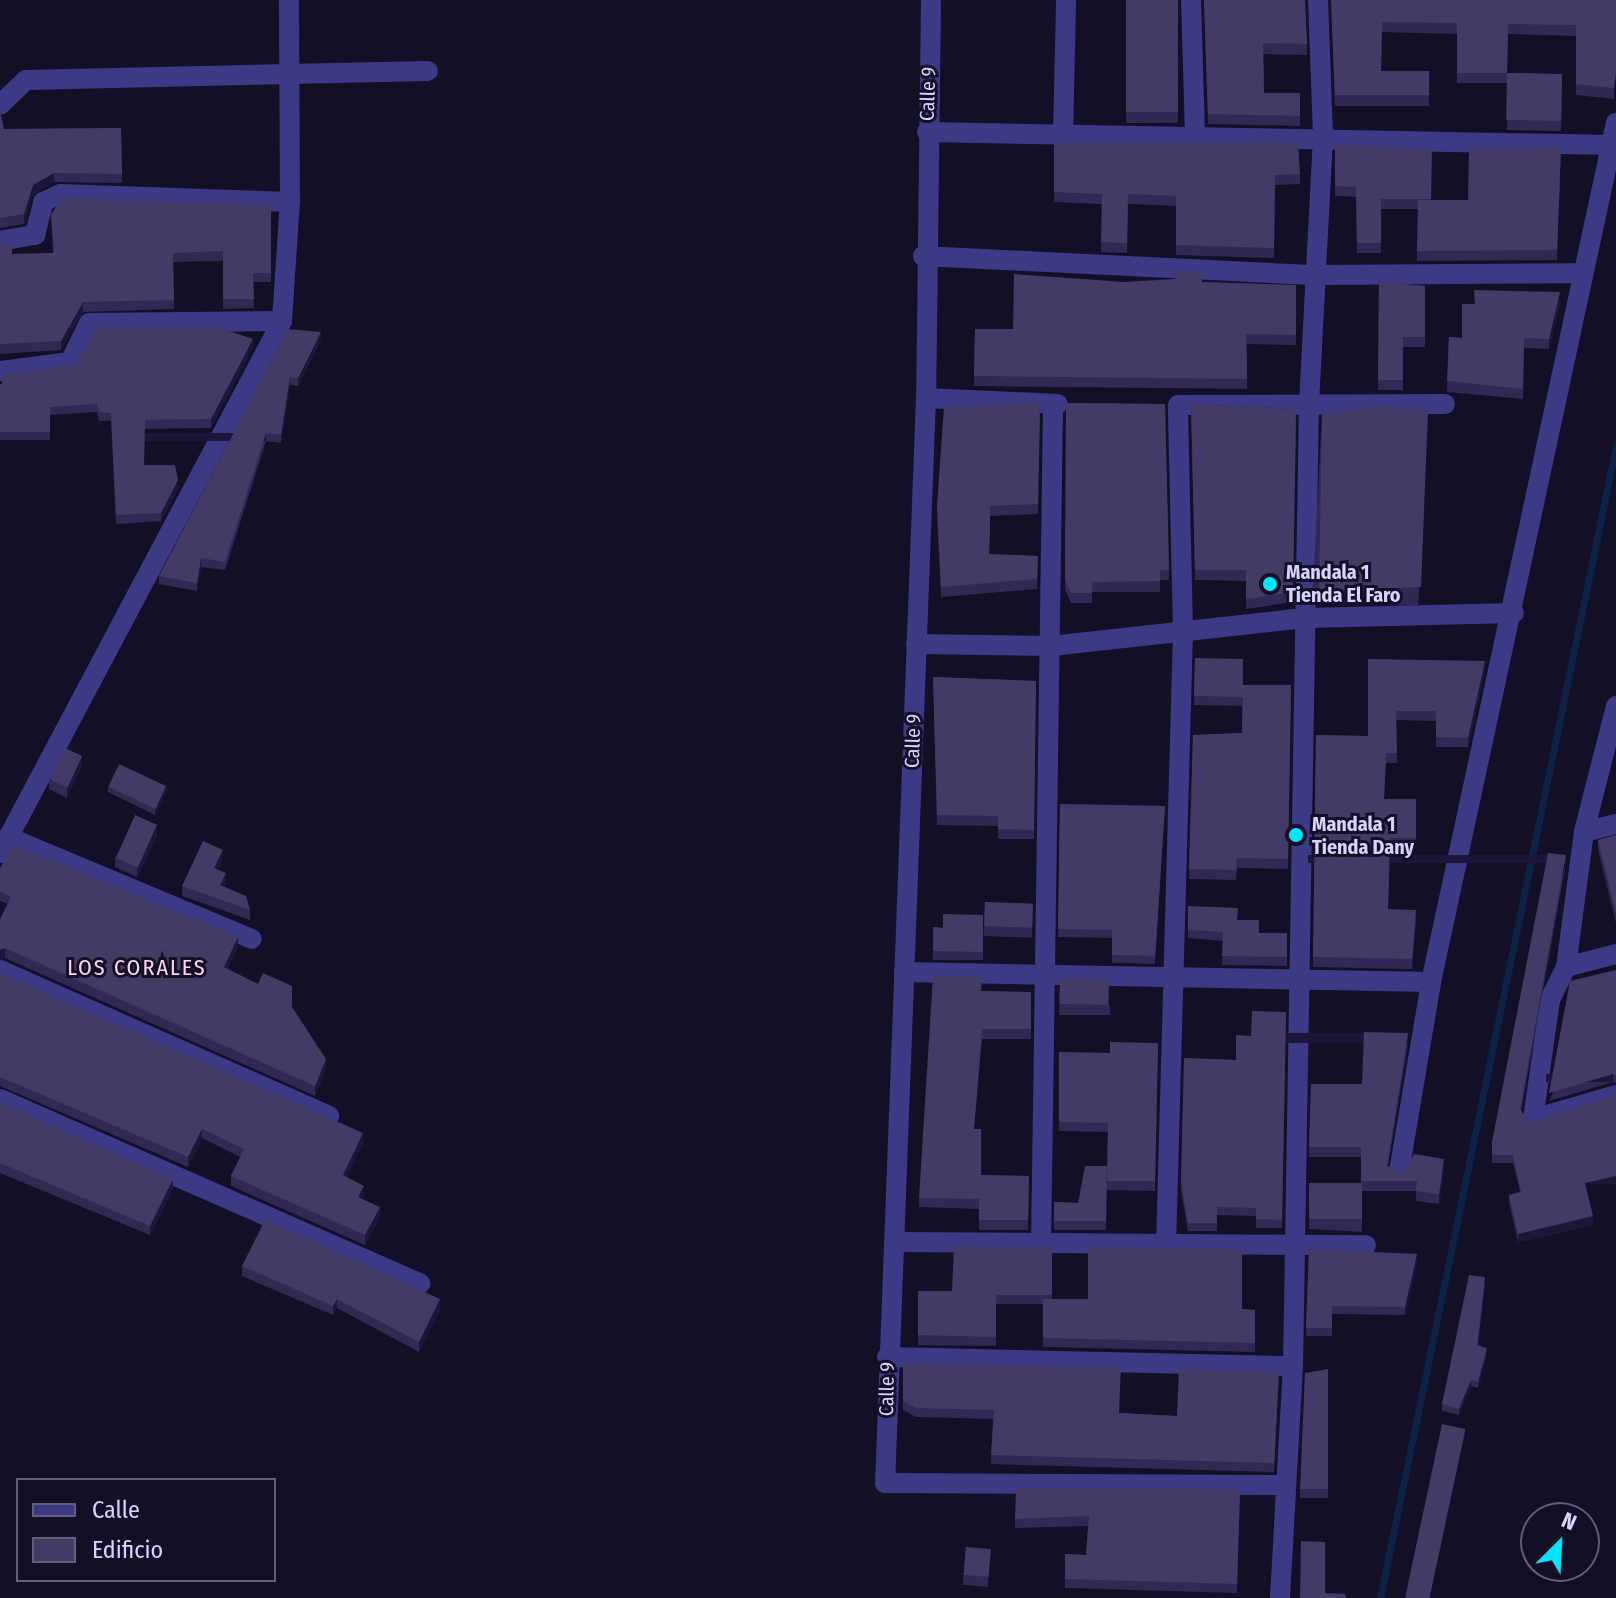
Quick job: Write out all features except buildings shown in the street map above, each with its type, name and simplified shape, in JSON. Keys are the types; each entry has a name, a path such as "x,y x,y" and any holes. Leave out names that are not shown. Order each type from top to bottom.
{"street":[{"path":"252,939 4,845 282,321 290,202 289,0"},
{"name":"Calle 9","path":"931,0 923,256 926,398 887,1357 885,1483 1286,1485"},
{"path":"1063,136 1066,0"},
{"path":"1191,0 1195,135"},
{"path":"1280,1598 1293,1366 1296,977 1309,404 1323,136 1318,0"},
{"path":"0,105 26,80 428,71"},
{"path":"1399,1172 1431,982 1514,613 1581,273 1616,123"},
{"path":"927,132 1063,136 1323,136 1611,145"},
{"path":"0,241 35,235 43,202 60,194 290,202"},
{"path":"923,256 1316,275 1581,273"},
{"path":"0,371 70,362 89,323 282,321"},
{"path":"926,398 1084,404"},
{"path":"1041,1246 1053,404"},
{"path":"1166,1247 1171,974 1183,631 1170,405 1445,404"},
{"path":"916,644 1051,646 1306,618 1514,613"},
{"path":"1616,706 1584,832 1566,967 1550,1000 1533,1119 1616,1095"},
{"path":"1584,832 1616,824"},
{"path":"1566,967 1616,954"},
{"path":"0,970 329,1116"},
{"path":"904,972 1044,971 1431,982"},
{"path":"0,1099 420,1283"},
{"path":"894,1242 1166,1247 1366,1245"},
{"path":"887,1357 1293,1366"}],"waterway":[{"path":"1380,1598 1616,445"}],"place":[{"name":"Mandala 1 Tienda El Faro","path":"1270,584"},
{"name":"Mandala 1 Tienda Dany","path":"1296,835"}],"district":[{"name":"LOS CORALES","path":"137,968"}]}
